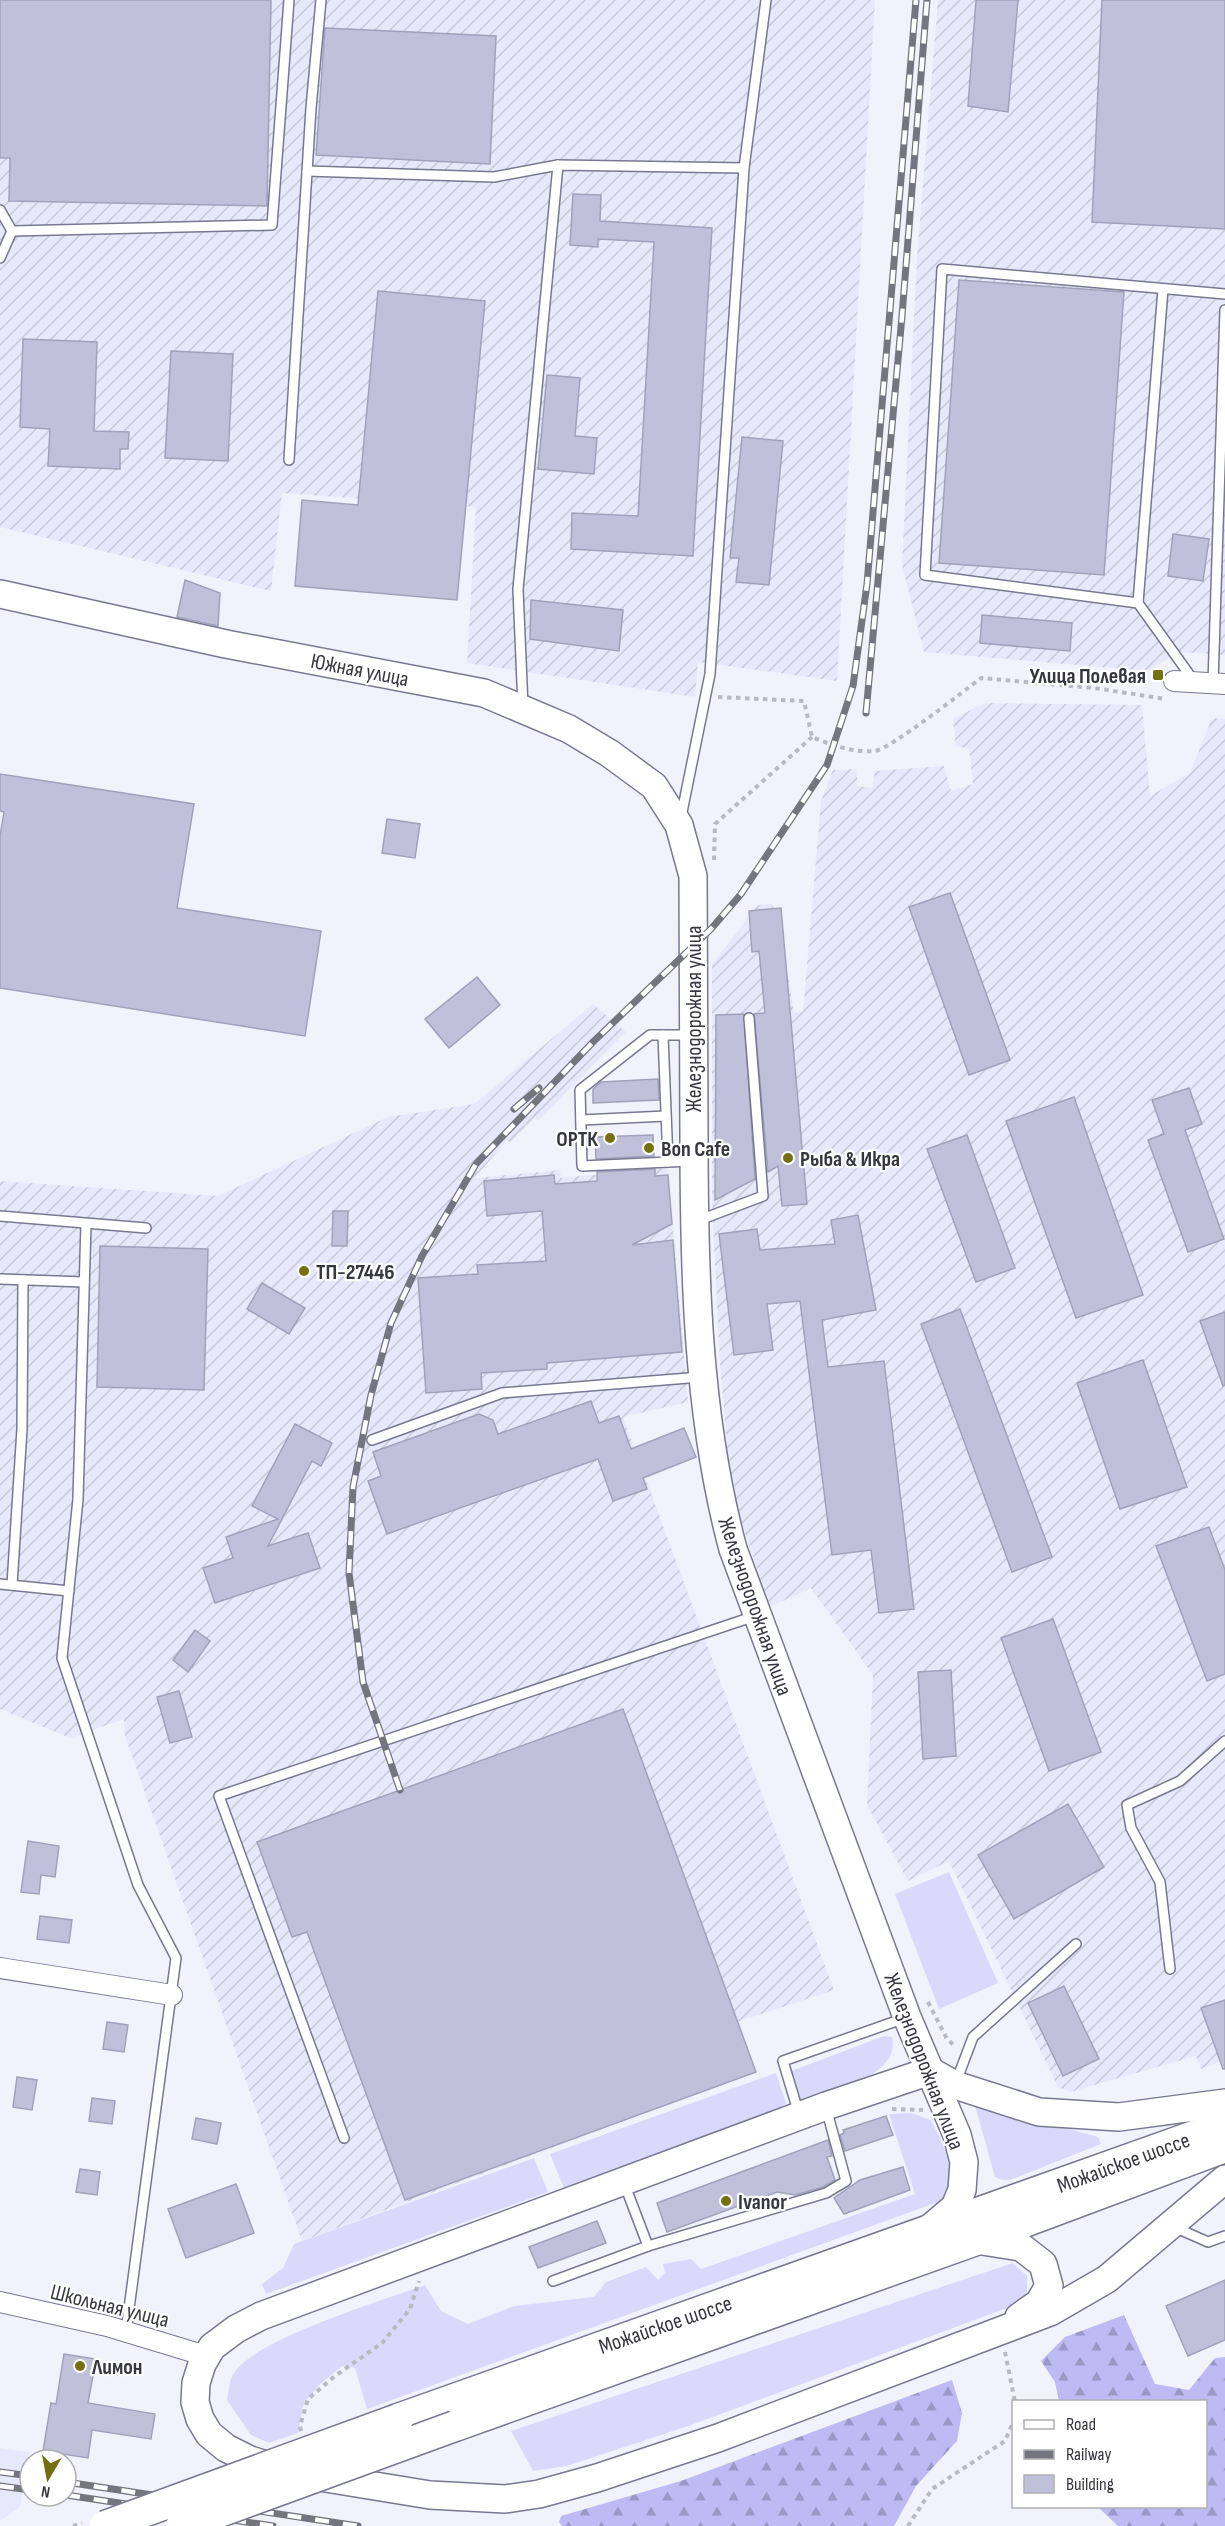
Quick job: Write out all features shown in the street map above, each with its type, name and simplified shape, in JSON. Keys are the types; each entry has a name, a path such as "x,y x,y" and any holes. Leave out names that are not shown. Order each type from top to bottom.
{"main road":[{"name":"Можайское шоссе","path":"105,2526 398,2419 1225,2125"},
{"name":"Можайское шоссе","path":"181,2526 976,2241 1225,2147"}],"street":[{"name":"Южная улица","path":"0,594 226,644 484,693 569,729 609,753 654,786 679,825"},
{"path":"1174,681 1211,683"},
{"name":"Железнодорожная улица","path":"679,825 693,876 694,1035 681,1161 694,1222 703,1377 722,1507 733,1549 757,1616 907,2017 957,2135 964,2162 963,2190 956,2207 924,2233"},
{"path":"0,1968 172,1995"},
{"path":"1225,2103 1119,2117 1039,2112 955,2085 930,2071 826,2106 261,2316 236,2329 212,2347 206,2356 196,2383 195,2402 200,2419 209,2434 226,2448 250,2460 289,2472 430,2495 505,2499 539,2494 597,2478 718,2438 1050,2312 1107,2279 1225,2179"},
{"path":"976,2241 1021,2247 1043,2264 1049,2286 1039,2303 1002,2331"},
{"name":"Школьная улица","path":"0,2302 126,2331 206,2356"}],"lane":[{"path":"12,231 272,225 289,0"},
{"path":"289,460 307,171 321,0"},
{"path":"679,825 710,674 744,168 766,0"},
{"path":"307,171 495,177 558,165 744,168"},
{"path":"523,709 518,589 558,165"},
{"path":"0,210 12,231"},
{"path":"0,258 12,231"},
{"path":"1211,683 1138,603 925,574 942,269 1225,294"},
{"path":"1138,603 1163,289"},
{"path":"1211,683 1225,310"},
{"path":"694,1222 763,1196 749,1018"},
{"path":"663,1035 666,1116 681,1161 582,1166 580,1090 650,1035 663,1035 694,1035"},
{"path":"581,1120 666,1116"},
{"path":"0,1216 146,1228"},
{"path":"86,1224 78,1499 62,1658 138,1885 176,1958 126,2331"},
{"path":"0,1279 84,1282"},
{"path":"12,1585 22,1429 23,1280"},
{"path":"372,1440 502,1394 703,1377"},
{"path":"0,1584 69,1591"},
{"path":"344,2138 219,1796 757,1616"},
{"path":"1170,1969 1160,1882 1131,1828 1128,1805 1180,1780 1225,1742"},
{"path":"955,2085 973,2037 1076,1944"},
{"path":"799,2116 783,2061 907,2017"},
{"path":"553,2281 648,2246 826,2193 846,2181 826,2106"},
{"path":"623,2181 648,2246"},
{"path":"1171,2226 1208,2242 1225,2236"}],"path":[{"path":"812,737 833,746 877,751 918,725 981,678 1094,688 1168,699 1174,681"},
{"path":"706,696 804,701 812,737"},
{"path":"713,867 715,824 812,737"},
{"path":"924,1994 947,2039 966,2055"},
{"path":"888,2109 930,2110"},
{"path":"303,2437 300,2426 308,2399 335,2376 382,2343 410,2309 419,2280"},
{"path":"1002,2331 1015,2400"},
{"path":"908,2526 932,2489 1005,2441 1012,2425"}],"shaded area":[{"path":"0,0 875,0 837,681 698,662 695,697 467,663 476,507 282,493 271,591 0,527"},
{"path":"938,0 1225,0 1225,655 1179,652 1148,671 924,652 902,565 917,257"},
{"path":"985,703 1142,705 1150,796 1190,773 1212,718 1225,719 1225,2060 1201,2069 1196,2056 1070,2092 1058,2087 949,1861 908,1881 867,1805 873,1675 811,1588 770,1607 731,1491 720,1365 712,1204 712,964 758,905 772,904 780,920 794,1013 803,1011 821,801 833,770 856,769 858,786 872,788 875,771 944,766 951,791 973,784 969,749 956,746 953,719"},
{"path":"593,1004 626,1032 538,1121 535,1118 510,1143 507,1140 475,1178 560,1170 561,1178 668,1168 688,1402 623,1417 834,1990 737,2022 756,2072 302,2241 125,1736 124,1719 70,1738 0,1709 0,1181 218,1196 388,1117 474,1104"},
{"path":"949,1872 998,1983 939,2009 895,1894"},
{"path":"884,2036 892,2037 892,2051 885,2063 874,2073 842,2088 797,2101 786,2073"},
{"path":"776,2073 786,2103 780,2108 564,2188 550,2154"},
{"path":"974,2102 1098,2137 1101,2144 1010,2180 1002,2180 995,2177"},
{"path":"911,2113 931,2120 946,2153 951,2181 941,2201 367,2409 355,2368 342,2366 318,2386 303,2405 298,2433 269,2443 251,2435 227,2400 234,2373 247,2360 267,2347 352,2310 425,2285 441,2311 468,2324 514,2306 594,2297 606,2282 646,2267 658,2280 665,2273 663,2264 691,2259 701,2269 915,2194 889,2114"},
{"path":"534,2158 548,2192 266,2294 262,2284 283,2268 294,2244"},
{"path":"1013,2263 1027,2276 1027,2293 1015,2305 691,2425 567,2466 533,2471 511,2431"},
{"path":"0,2448 18,2450 19,2508 0,2521"}],"green space":[{"path":"1124,2315 1155,2384 1189,2390 1215,2358 1225,2357 1225,2526 1118,2526 1099,2508 1207,2508 1207,2400 1059,2400 1055,2382 1041,2361 1065,2337"},
{"path":"952,2380 962,2413 957,2441 916,2486 894,2526 562,2526 559,2522 561,2516 681,2481"}],"building":[{"path":"0,0 271,0 267,206 9,201 10,158 0,158"},
{"path":"976,0 1018,0 1008,112 968,106"},
{"path":"1102,0 1225,0 1225,229 1092,222"},
{"path":"325,28 496,36 490,164 316,155"},
{"path":"573,194 601,195 600,221 712,228 693,556 571,549 572,513 638,516 654,242 598,239 598,247 570,245"},
{"path":"959,280 1124,292 1104,575 939,563"},
{"path":"378,291 485,301 457,600 295,586 302,500 358,505"},
{"path":"23,339 97,342 94,431 129,432 128,449 120,449 120,469 48,466 50,429 20,427"},
{"path":"171,351 233,354 228,461 165,458"},
{"path":"547,375 580,378 575,436 597,438 594,474 538,469"},
{"path":"742,437 783,441 769,585 736,582 739,558 730,558"},
{"path":"1173,534 1209,539 1203,581 1168,576"},
{"path":"185,580 220,593 218,626 177,617"},
{"path":"531,600 623,610 619,651 530,639"},
{"path":"982,615 1072,623 1070,651 980,643"},
{"path":"0,774 194,804 177,908 321,931 305,1036 0,988 0,836 4,812 0,811"},
{"path":"387,819 420,824 415,858 382,853"},
{"path":"950,893 1010,1060 969,1075 909,907"},
{"path":"781,908 807,1204 782,1206 778,1166 768,1172 754,1014 765,1013 759,951 752,952 749,911"},
{"path":"477,977 500,1005 449,1048 425,1019"},
{"path":"744,1014 755,1179 715,1200 716,1015"},
{"path":"658,1079 659,1100 593,1103 593,1089 601,1082"},
{"path":"1189,1088 1202,1124 1185,1130 1224,1239 1188,1252 1148,1140 1164,1134 1152,1100"},
{"path":"1074,1097 1143,1295 1076,1318 1006,1121"},
{"path":"653,1135 654,1156 596,1159 595,1137"},
{"path":"967,1135 1015,1268 976,1282 927,1149"},
{"path":"655,1169 655,1176 668,1175 672,1224 632,1245 673,1240 682,1352 547,1363 547,1369 481,1373 482,1389 426,1393 418,1278 478,1274 477,1265 546,1261 542,1211 487,1216 484,1181 554,1175 555,1184 597,1181 597,1172"},
{"path":"333,1211 348,1211 347,1246 332,1246"},
{"path":"858,1215 876,1310 822,1320 828,1367 884,1361 914,1609 879,1613 871,1550 832,1555 800,1301 767,1304 773,1350 734,1355 719,1234 757,1229 760,1250 835,1244 831,1220"},
{"path":"100,1246 208,1249 204,1390 97,1387"},
{"path":"262,1283 305,1308 289,1334 247,1309"},
{"path":"960,1309 1052,1557 1012,1572 921,1324"},
{"path":"1225,1312 1225,1385 1223,1386 1200,1321"},
{"path":"1143,1360 1187,1487 1120,1509 1077,1383"},
{"path":"591,1401 599,1423 619,1416 631,1449 684,1428 696,1457 643,1478 647,1489 613,1501 598,1459 387,1534 368,1481 381,1476 373,1452 479,1414 493,1420 498,1434"},
{"path":"295,1424 332,1443 321,1466 312,1461 268,1546 308,1533 320,1568 215,1603 203,1568 233,1558 226,1537 278,1519 252,1506"},
{"path":"1209,1527 1225,1570 1225,1674 1207,1681 1156,1546"},
{"path":"1053,1619 1101,1752 1049,1771 1001,1638"},
{"path":"195,1630 210,1641 188,1672 173,1660"},
{"path":"951,1670 956,1756 923,1759 918,1672"},
{"path":"179,1691 192,1737 170,1743 157,1697"},
{"path":"623,1709 756,2072 405,2200 307,1932 292,1937 257,1842"},
{"path":"1068,1804 1104,1867 1014,1919 978,1855"},
{"path":"28,1841 59,1846 55,1877 41,1875 39,1894 21,1892"},
{"path":"40,1916 72,1920 69,1943 37,1939"},
{"path":"1064,1986 1099,2059 1063,2076 1028,2003"},
{"path":"1225,2000 1225,2069 1223,2069 1201,2008"},
{"path":"107,2022 128,2025 124,2052 103,2049"},
{"path":"17,2077 37,2080 32,2110 13,2107"},
{"path":"92,2098 115,2101 112,2124 89,2121"},
{"path":"886,2116 893,2135 845,2151 840,2135 844,2133 843,2130"},
{"path":"196,2118 221,2123 217,2144 192,2139"},
{"path":"828,2140 832,2156 827,2157 835,2180 823,2187 795,2195 777,2192 667,2232 657,2203"},
{"path":"903,2167 910,2190 844,2214 834,2198 860,2180"},
{"path":"80,2169 100,2172 97,2195 76,2192"},
{"path":"236,2184 254,2233 186,2258 168,2209"},
{"path":"597,2221 606,2243 538,2268 529,2247"},
{"path":"1225,2280 1225,2340 1188,2356 1166,2306"},
{"path":"64,2354 96,2359 88,2403 155,2414 151,2439 92,2430 88,2458 78,2456 78,2448 44,2448 51,2403 56,2404"}],"railway":[{"path":"400,1790 363,1682 349,1573 353,1487 371,1395 391,1323 422,1256 476,1164 594,1041 711,929 741,894 827,765 853,686 867,584 916,0"},
{"path":"866,713 902,316 927,0"},
{"path":"514,1109 539,1088"},
{"path":"0,2472 18,2474"},
{"path":"78,2484 358,2526"},
{"path":"0,2486 18,2488"},
{"path":"78,2497 273,2526"}],"place":[{"name":"Улица Полевая","path":"1158,675"},
{"name":"ОРТК","path":"610,1138"},
{"name":"Bon Cafe","path":"649,1148"},
{"name":"Рыба & Икра","path":"788,1158"},
{"name":"ТП-27446","path":"304,1271"},
{"name":"Ivanor","path":"726,2201"},
{"name":"Лимон","path":"80,2366"}]}
